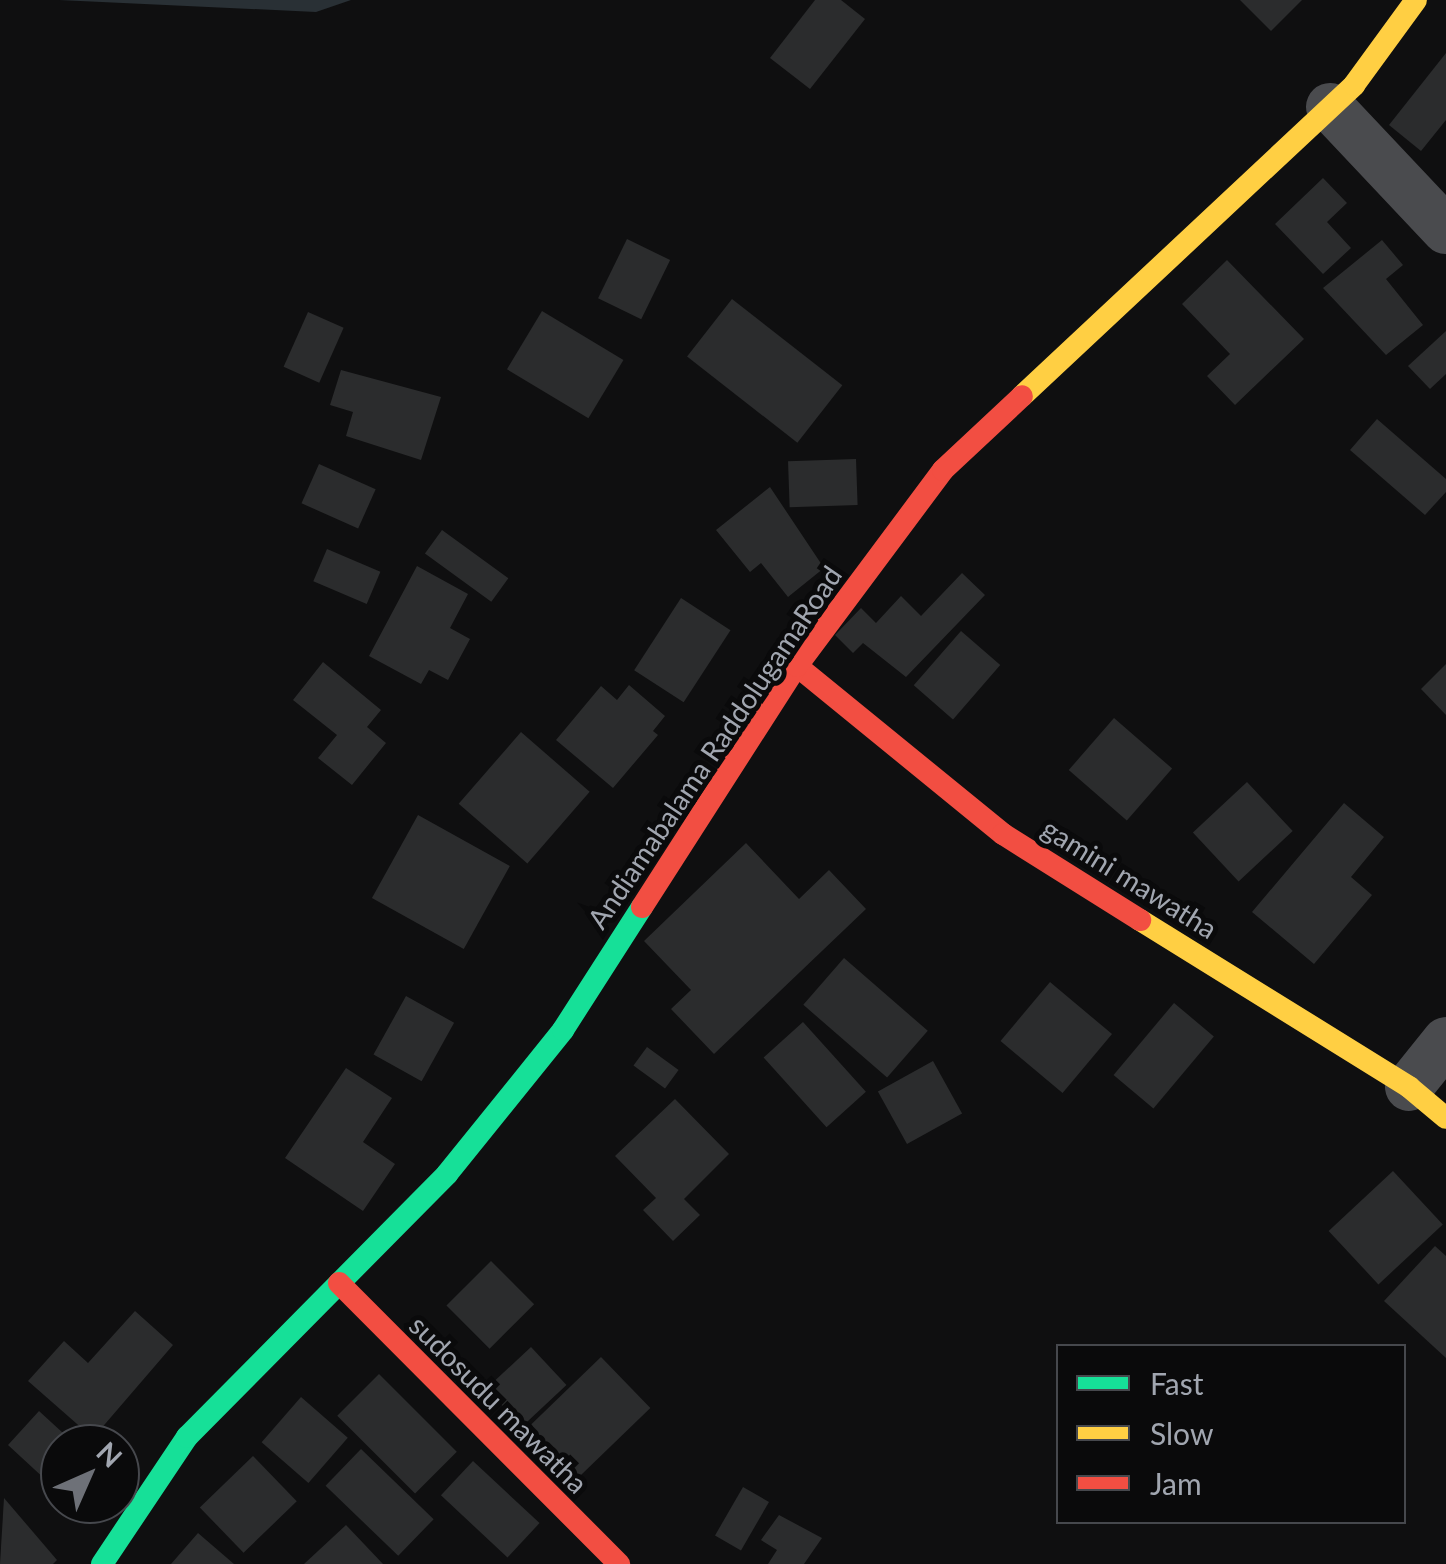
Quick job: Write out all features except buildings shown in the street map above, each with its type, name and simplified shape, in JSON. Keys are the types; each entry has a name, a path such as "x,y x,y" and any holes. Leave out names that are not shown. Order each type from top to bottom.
{"street":[{"name":"Andiamabalama RaddolugamaRoad","path":"102,1564 187,1438 447,1174 563,1030 798,666 943,470 1330,106 1416,0"},
{"path":"1330,106 1446,230"},
{"name":"gamini mawatha","path":"798,666 1003,834 1409,1087 1446,1118"},
{"path":"1409,1087 1446,1041"},
{"name":"sudosudu mawatha","path":"339,1284 619,1564"}],"shaded area":[{"path":"59,0 351,0 316,12"}],"traffic: fast":[{"path":"102,1564 187,1437 447,1174 563,1030 642,907"}],"traffic: slow":[{"path":"1022,396 1354,85 1416,0"},
{"path":"1140,920 1409,1087 1446,1118"}],"traffic: jam":[{"path":"642,907 797,666 943,470 1022,396"},
{"path":"797,666 1003,834 1140,920"},
{"path":"339,1283 619,1564"}]}
